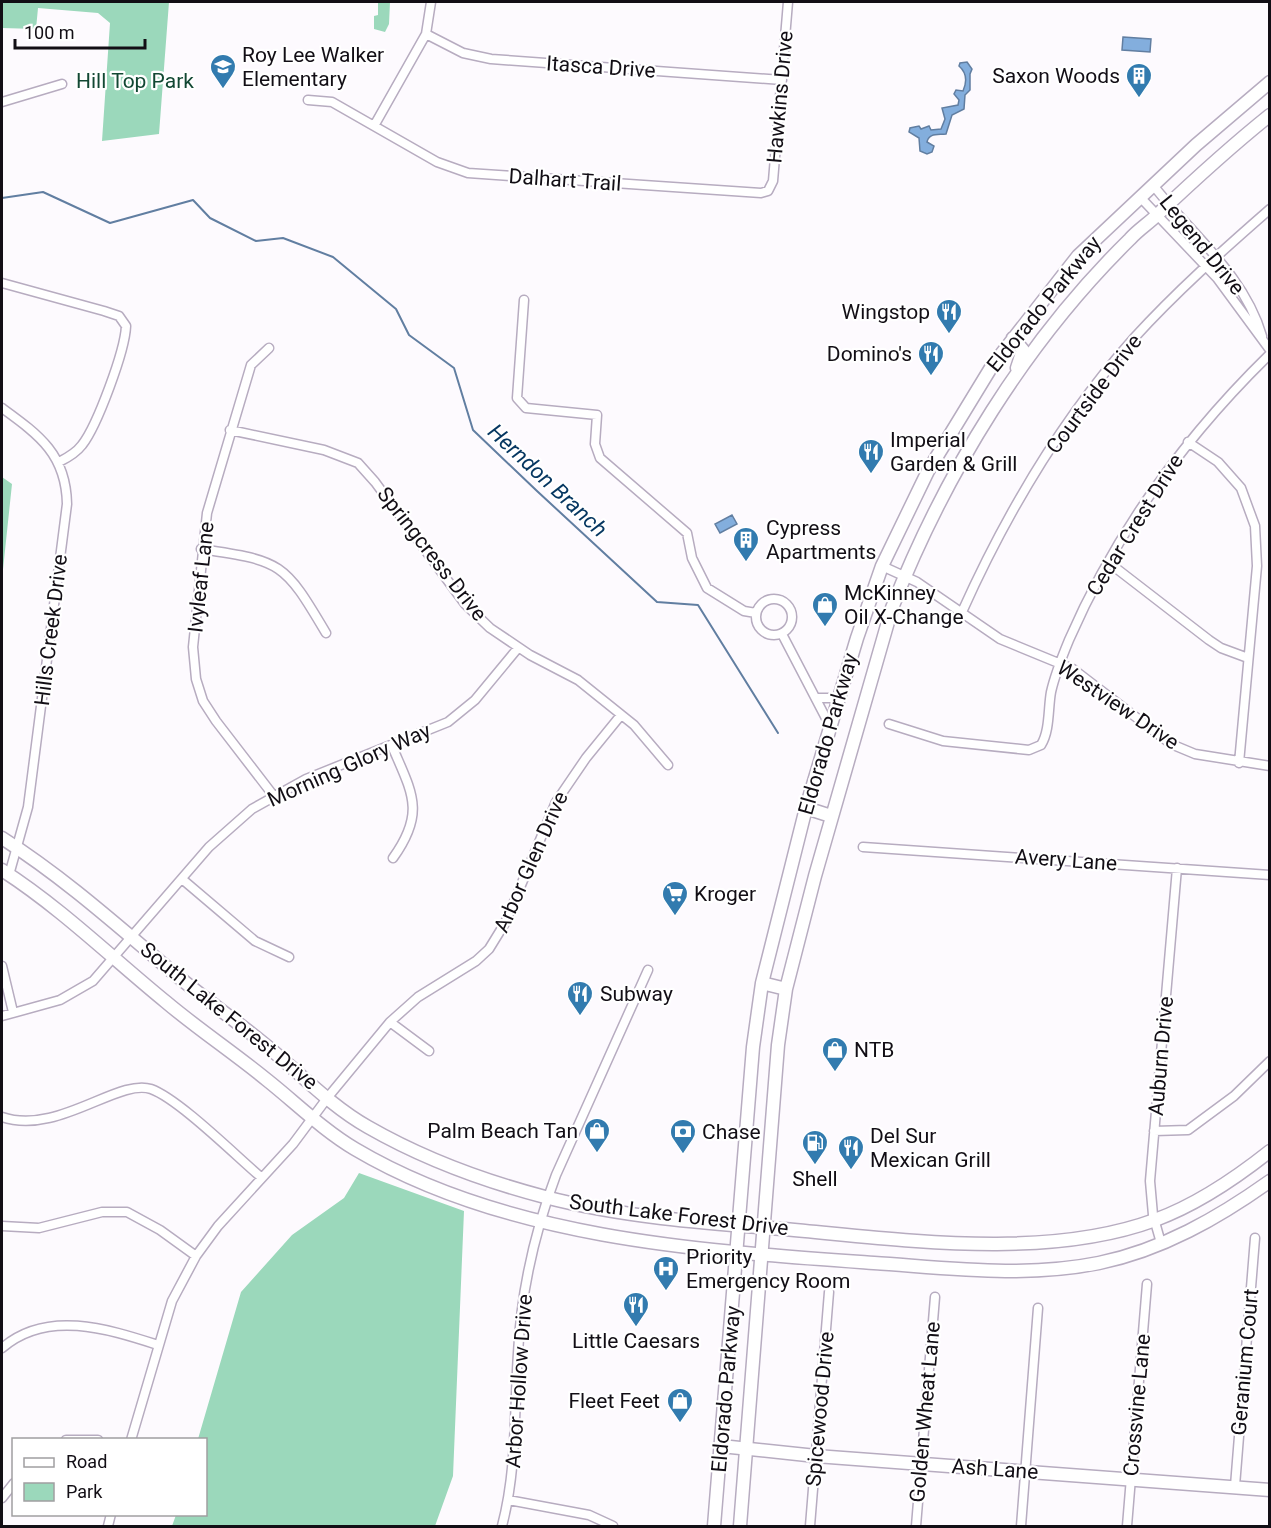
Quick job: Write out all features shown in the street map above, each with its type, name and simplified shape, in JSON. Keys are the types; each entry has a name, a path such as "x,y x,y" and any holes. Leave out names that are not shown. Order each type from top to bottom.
{"main road":[{"name":"Eldorado Parkway","path":"714,1527 753,1047 762,983 806,808 838,698 882,566 953,426 1012,338 1078,256 1153,184 1269,82"},
{"name":"Eldorado Parkway","path":"740,1527 778,1045 786,989 831,816 892,608 905,576 950,485 997,406 1071,304 1131,238 1205,169 1269,115"},
{"path":"997,406 999,397 1022,359 1023,350 1012,338"},
{"path":"806,808 831,816"},
{"name":"South Lake Forest Drive","path":"2,838 47,868 132,936 205,999 367,1126 416,1150 486,1179 548,1198 644,1215 765,1228 1006,1243 1075,1238 1155,1220 1214,1190 1269,1151"},
{"name":"South Lake Forest Drive","path":"5,872 312,1118 356,1149 423,1181 486,1206 542,1222 639,1240 763,1254 1019,1271 1104,1262 1161,1243 1214,1218 1269,1181"},
{"path":"762,983 786,989"},
{"name":"Ash Lane","path":"721,1446 816,1456 1269,1490"}],"street":[{"path":"374,126 426,34 431,2"},
{"name":"Hawkins Drive","path":"768,191 773,181 788,2"},
{"name":"Itasca Drive","path":"426,34 463,53 491,59 782,80"},
{"path":"2,102 62,84"},
{"name":"Dalhart Trail","path":"308,100 332,102 443,165 474,174 759,194 768,191"},
{"name":"Legend Drive","path":"1153,184 1168,205 1216,256 1245,297 1269,352"},
{"name":"Legend Drive","path":"1140,197 1205,266 1263,340"},
{"name":"Courtside Drive","path":"962,612 997,539 1059,435 1133,339 1205,266 1269,209"},
{"path":"2,283 119,316 126,326 108,388 87,436 80,448 59,462"},
{"path":"524,300 516,398 526,408 597,415 595,444 600,458 687,533 692,558 707,588 744,611 756,613"},
{"name":"Ivyleaf Lane","path":"269,348 251,365 207,513 201,549 193,647 196,680 203,700 216,721 273,795"},
{"name":"Cedar Crest Drive","path":"889,724 944,741 1037,749 1044,741 1052,689 1060,663 1090,592 1152,490 1188,442 1235,387 1269,352"},
{"name":"Hills Creek Drive","path":"2,408 43,441 59,462 65,480 67,504 28,807 18,849 5,872"},
{"name":"Springcress Drive","path":"230,430 324,450 358,463 375,482 465,604 490,628 518,648 568,673 621,715 668,765"},
{"path":"1188,442 1229,472 1241,488 1250,506 1255,526 1257,566 1239,763"},
{"path":"201,549 263,560 276,566 300,589 326,633"},
{"path":"1108,562 1209,640 1221,648 1248,658"},
{"name":"Westview Drive","path":"882,566 905,576 1000,639 1060,663 1087,678 1172,744 1195,754 1239,763 1269,766"},
{"path":"769,600 786,603 792,620 782,634 771,636 760,630 756,613 769,600"},
{"path":"782,634 830,726"},
{"name":"Morning Glory Way","path":"2,1016 73,994 93,981 231,826 273,795 329,769 427,732 464,710 490,684 518,648"},
{"path":"817,698 838,698"},
{"name":"Arbor Glen Drive","path":"132,1438 175,1294 196,1256 218,1226 262,1178 390,1022 418,997 476,961 493,943 513,906 556,802 585,758 621,715"},
{"path":"392,746 408,787 413,810 410,831 393,858"},
{"name":"Avery Lane","path":"863,847 1269,875"},
{"name":"Auburn Drive","path":"1161,1243 1155,1220 1150,1181 1178,868"},
{"path":"182,879 255,941 289,957"},
{"path":"2,966 13,1012"},
{"name":"Arbor Hollow Drive","path":"502,1527 514,1458 518,1353 524,1301 548,1198 648,970"},
{"path":"390,1022 429,1051"},
{"path":"1154,1131 1188,1130 1234,1096 1269,1061"},
{"path":"2,1117 25,1122 45,1120 134,1089 150,1089 177,1106 262,1178"},
{"path":"2,1226 39,1228 102,1212 127,1212 160,1230 196,1256"},
{"name":"Geranium Court","path":"1235,1486 1255,1238"},
{"name":"Crossvine Lane","path":"1127,1527 1147,1284"},
{"name":"Spicewood Drive","path":"810,1527 829,1292"},
{"name":"Golden Wheat Lane","path":"916,1527 935,1297"},
{"path":"1021,1527 1038,1308"},
{"path":"2,1348 32,1332 71,1325 106,1329 158,1345"},
{"path":"2,1498 12,1486"},
{"path":"508,1500 589,1515 613,1527"}],"green space":[{"name":"Hill Top Park","path":"2,2 169,2 159,134 102,141 110,23 98,13 38,8 36,29 2,28"},
{"path":"378,2 390,2 389,24 385,32 374,29 374,16 378,15"},
{"path":"2,477 12,484 2,579"},
{"path":"359,1173 464,1211 453,1476 435,1526 172,1526 176,1516 207,1516 207,1438 198,1438 241,1292 292,1235 344,1198"}],"water":[{"path":"1123,37 1151,39 1150,52 1122,50"},
{"path":"967,62 972,69 970,90 965,95 964,109 952,115 946,134 934,135 928,139 927,142 934,146 932,152 927,154 920,151 919,138 909,132 910,128 919,126 921,129 929,126 931,130 941,129 945,119 942,108 958,105 959,100 954,94 956,90 963,91 966,81 964,72 959,66 960,63"},
{"path":"732,515 737,524 720,533 715,524"}],"waterway":[{"name":"Herndon Branch","path":"2,198 43,192 110,223 193,200 210,218 256,241 283,238 333,257 396,309 409,335 454,368 473,430 657,602 698,605 778,733"}],"place":[{"name":"Roy Lee Walker Elementary","path":"223,90"},
{"name":"Saxon Woods","path":"1139,99"},
{"name":"Wingstop","path":"949,335"},
{"name":"Domino's","path":"931,377"},
{"name":"Imperial Garden & Grill","path":"871,475"},
{"name":"Cypress Apartments","path":"746,563"},
{"name":"McKinney Oil X-Change","path":"825,628"},
{"name":"Kroger","path":"675,917"},
{"name":"Subway","path":"580,1017"},
{"name":"NTB","path":"835,1073"},
{"name":"Palm Beach Tan","path":"597,1154"},
{"name":"Chase","path":"683,1155"},
{"name":"Shell","path":"815,1166"},
{"name":"Del Sur Mexican Grill","path":"851,1171"},
{"name":"Priority Emergency Room","path":"666,1292"},
{"name":"Little Caesars","path":"636,1328"},
{"name":"Fleet Feet","path":"680,1424"}]}
